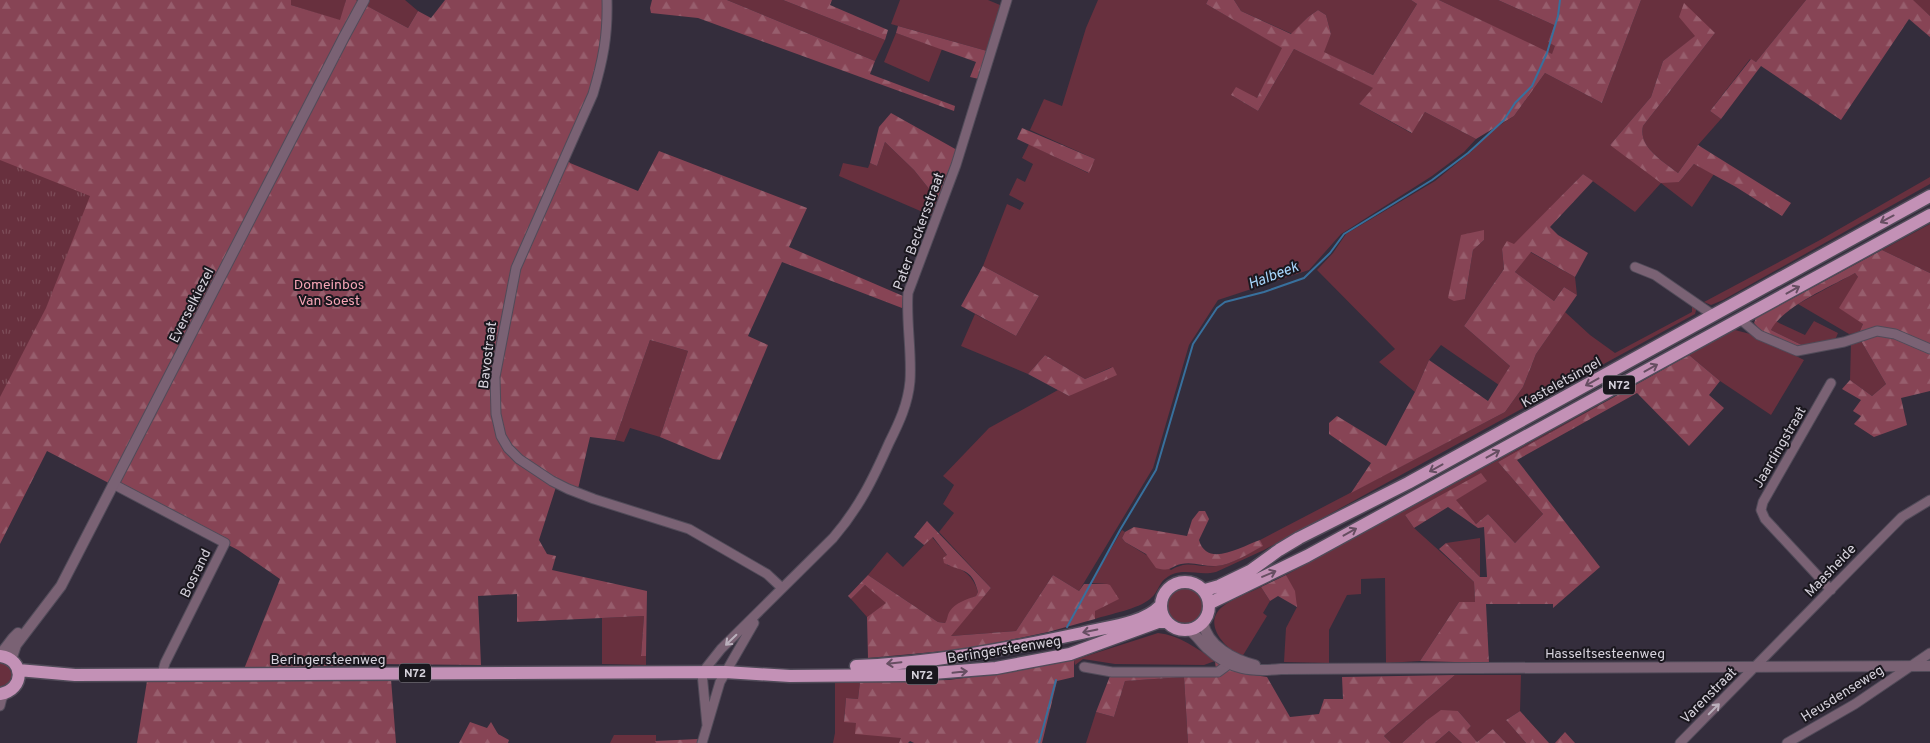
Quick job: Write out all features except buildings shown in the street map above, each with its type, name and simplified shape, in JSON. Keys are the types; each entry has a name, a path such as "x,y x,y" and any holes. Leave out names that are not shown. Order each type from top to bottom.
{"main road":[{"name":"Kasteletsingel","path":"1204,590 1219,586 1250,571 1299,538 1408,483 1930,196"},
{"name":"N72","path":"1210,602 1307,556 1930,215"},
{"name":"N72","path":"1118,631 1148,615 1160,606 1165,592 1177,582 1192,582 1204,590"},
{"path":"1189,630 1197,627 1207,616 1210,602 1204,590"},
{"path":"1160,606 1166,622"},
{"name":"N72","path":"1118,631 1166,622"},
{"name":"Hasseltsesteenweg","path":"1166,622 1181,630 1189,630"},
{"name":"Beringersteenweg","path":"9,664 29,678 65,674 725,672 790,676 907,675 996,668 1070,654 1086,649 1118,631"},
{"name":"Beringersteenweg","path":"772,674 788,670 871,666 975,654 1118,631"},
{"name":"Beringersteenweg","path":"4,693 15,686 9,664"}],"street":[{"name":"Everselkiezel","path":"9,664 16,645 61,586 364,0"},
{"name":"Bavostraat","path":"607,0 607,37 602,66 593,94 516,268 495,377 498,425 508,448 519,459 552,481 594,499 689,529 767,574 782,588"},
{"name":"Pater Beckersstraat","path":"702,673 722,649 833,538 859,504 869,487 904,412 910,379 908,293 956,165 1007,0"},
{"path":"1635,267 1655,275 1713,315"},
{"path":"1740,319 1759,335 1797,351 1844,342 1877,331 1895,334 1930,348"},
{"name":"Jaardingstraat","path":"1831,383 1763,502 1761,510 1765,519 1831,590"},
{"name":"Bosrand","path":"113,484 225,542 162,674"},
{"name":"Maasheide","path":"1756,667 1902,517 1930,500"},
{"name":"Pater Beckersstraat","path":"702,743 720,682 762,610"},
{"name":"Hasseltsesteenweg","path":"1203,622 1204,629 1210,637 1232,657 1244,662 1281,669"},
{"name":"Hasseltsesteenweg","path":"1189,630 1198,636 1208,649 1229,664 1258,672 1281,669 1930,666"},
{"name":"Heusdenseweg","path":"1787,743 1855,704 1930,653"},
{"path":"1084,667 1112,672 1218,672 1229,664"},
{"name":"Varenstraat","path":"1680,743 1756,667"},
{"path":"702,673 707,726"},
{"path":"0,706 4,693"}],"green space":[{"name":"Domeinbos Van Soest","path":"0,0 291,0 291,5 340,20 346,0 356,0 408,28 418,11 431,18 445,0 605,0 606,36 594,80 564,155 570,163 638,191 659,151 807,208 789,247 903,296 902,308 782,262 748,336 768,345 720,460 713,459 660,437 688,351 650,340 615,440 590,437 578,489 556,487 539,540 547,554 556,556 552,570 647,591 646,656 641,656 644,616 517,622 517,594 478,596 481,665 378,664 244,669 280,579 238,550 47,451 0,544"},
{"path":"291,0 346,0 341,21 291,5"},
{"path":"369,0 405,0 418,11 408,28 365,5"},
{"path":"652,0 727,0 875,61 870,74 955,106 954,111 698,18 651,13"},
{"path":"727,0 783,0 885,40 875,61"},
{"path":"783,0 832,0 830,5 888,30 885,40"},
{"path":"900,0 988,0 1000,5 987,51 891,24"},
{"path":"1098,0 1208,0 1206,4 1283,48 1257,98 1231,95 1258,111 1294,49 1374,88 1359,104 1411,133 1425,112 1476,139 1464,152 1432,176 1341,234 1309,270 1218,300 1189,345 1153,468 1079,591 1053,575 1016,631 950,636 991,588 939,532 954,513 943,504 954,485 943,476 989,428 1058,390 1069,396 1112,367 1085,379 1045,355 1028,374 961,346 975,314 1016,336 1039,296 983,266 1007,204 1020,210 1024,203 1009,195 1017,178 1025,182 1033,164 1022,158 1029,144 1088,173 1095,159 1030,130 1044,99 1062,106 1086,28"},
{"path":"1208,0 1234,0 1241,11 1291,34 1318,10 1326,15 1331,34 1324,52 1373,75 1417,4 1411,0 1439,0 1552,54 1555,46 1548,42 1554,25 1498,0 1641,0 1602,103 1545,73 1514,116 1476,139 1425,112 1412,133 1359,104 1373,88 1294,49 1258,111 1231,95 1236,87 1257,98 1282,48 1206,4"},
{"path":"1234,0 1411,0 1417,4 1373,75 1323,52 1331,34 1326,15 1318,10 1308,17 1292,34 1241,11"},
{"path":"1439,0 1498,0 1554,25 1548,42 1556,46 1552,55"},
{"path":"1641,0 1806,0 1756,62 1750,59 1710,111 1721,119 1698,145 1678,173 1648,147 1642,134 1643,126 1715,33 1696,36 1663,61 1651,97 1610,145 1679,182 1694,164 1714,174 1692,207 1661,183 1635,212 1583,174 1514,245 1502,249 1504,269 1464,326 1510,366 1499,385 1441,345 1429,360 1415,392 1379,362 1395,349 1317,270 1333,253 1346,234 1435,181 1472,151 1489,132 1514,116 1545,73 1602,103","holes":["1461,235 1484,240 1473,250 1465,299"]},
{"path":"1806,0 1913,0 1930,16 1930,37 1909,19 1841,120 1761,66 1721,119 1710,111 1751,59 1756,62"},
{"path":"1930,0 1930,16 1913,1"},
{"path":"1684,3 1715,33 1643,126 1642,134 1644,141 1653,153 1678,173 1698,145 1791,203 1782,216 1736,187 1694,164 1679,182 1661,183 1610,145 1651,97 1663,61 1695,36 1679,17"},
{"path":"898,26 987,51 979,79 970,77 976,62 896,33"},
{"path":"896,33 942,49 929,82 884,62"},
{"path":"891,113 957,150 938,200 914,170 885,142 877,166 870,163 879,127"},
{"path":"1022,128 1095,159 1089,173 1017,139"},
{"path":"885,142 914,170 938,200 932,216 839,176 843,163 868,168 870,163 877,166"},
{"path":"0,160 90,196 46,308 0,397"},
{"path":"1583,174 1593,181 1550,227 1558,235 1588,253 1575,277 1531,252 1515,272 1554,301 1564,287 1577,295 1536,354 1523,387 1505,412 1351,493 1371,463 1329,434 1329,423 1337,416 1386,446 1415,392 1429,360 1488,401 1510,366 1464,326 1504,269 1502,249 1507,241 1514,244"},
{"path":"1930,177 1930,184 1723,300 1711,305 1704,302 1820,240"},
{"path":"1930,224 1930,273 1882,250"},
{"path":"1484,230 1484,240 1473,250 1465,299 1454,301 1448,298 1461,235"},
{"path":"1882,250 1930,273 1930,391 1901,398 1907,425 1874,437 1854,424 1861,416 1853,411 1861,400 1842,389 1850,380 1872,396 1886,384 1860,339 1859,333 1863,324 1839,308 1858,277 1855,273 1796,305 1777,321 1771,330 1808,348 1851,343 1808,354 1761,331 1754,323 1756,318"},
{"path":"1530,252 1575,277 1577,295 1564,287 1554,301 1515,272"},
{"path":"983,266 1039,296 1016,336 961,306"},
{"path":"1855,273 1858,277 1863,324 1859,333 1849,334 1798,304"},
{"path":"1692,306 1697,307 1695,314 1264,550 1216,572 1173,574 1164,580 1153,596 1145,603 1095,619 1095,611 1107,584 1091,583 1122,530 1125,532 1122,538 1125,542 1171,570 1188,564 1209,566 1228,563 1262,546 1260,540 1505,412 1523,387 1536,354 1565,312 1590,335 1615,353 1692,312"},
{"path":"1775,321 1805,335 1814,321 1838,333 1835,340 1808,348 1771,330"},
{"path":"1735,330 1754,335 1804,360 1771,415 1720,381 1689,355"},
{"path":"1860,339 1886,384 1872,396 1850,380 1851,343"},
{"path":"650,340 688,351 660,437 630,428 624,442 615,440"},
{"path":"1045,355 1085,379 1113,367 1117,375 1069,396 1028,374"},
{"path":"1689,355 1720,381 1709,395 1724,408 1689,446 1637,393 1517,460 1600,567 1553,608 1553,604 1486,604 1489,663 1420,661 1459,602 1475,602 1474,582 1439,549 1446,543 1480,577 1487,577 1484,527 1478,528 1448,507 1414,528 1405,515 1481,473 1487,481 1456,500 1476,524 1488,514 1515,543 1543,514 1498,462"},
{"path":"1618,395 1498,462 1543,514 1515,543 1488,514 1476,524 1455,500 1486,481 1405,515 1414,528 1474,582 1475,602 1459,602 1420,661 1386,663 1385,578 1361,579 1361,594 1347,595 1329,630 1329,663 1284,662 1286,628 1297,607 1286,575"},
{"path":"1199,511 1205,511 1209,519 1199,540 1203,548 1209,553 1225,553 1260,540 1263,546 1222,565 1212,566 1185,563 1165,569 1156,568 1146,554 1125,542 1122,538 1125,532 1134,527 1187,536 1192,520"},
{"path":"927,521 991,588 951,636 1016,631 1053,575 1079,591 1084,584 1110,585 1119,599 1095,611 1095,619 1048,632 966,649 868,658 867,617 886,603 865,585 851,599 848,596 868,575 938,622 945,623 952,608 976,596 978,592 973,578 969,574 944,563 943,558 947,555 933,537 924,545 914,537"},
{"path":"932,537 947,555 947,565 958,568 967,574 978,592 976,596 967,600 945,623 938,622 868,575 887,552 903,567"},
{"path":"1480,538 1480,577 1446,543"},
{"path":"1286,575 1295,591 1297,607 1278,596 1270,601 1261,587"},
{"path":"865,585 887,603 867,617 851,599"},
{"path":"1185,587 1192,588 1198,592 1202,598 1202,612 1198,618 1192,622 1185,623 1178,622 1172,618 1168,612 1167,605 1168,598 1172,592 1178,588"},
{"path":"1261,587 1270,601 1263,613 1267,616 1242,657 1223,642 1215,628 1214,621 1216,614 1226,604"},
{"path":"644,616 641,656 646,656 646,665 602,664 602,618"},
{"path":"1158,633 1181,640 1215,661 1204,665 1115,664 1083,659 1075,665 1074,660"},
{"path":"1074,660 1074,677 1057,681 1042,743 914,743 910,741 908,743 899,743 901,738 855,734 856,723 844,722 846,698 858,699 860,682 949,680"},
{"path":"1215,661 1241,673 1267,677 1290,717 1319,714 1324,699 1343,699 1342,677 1455,675 1384,736 1391,743 1188,743 1184,677 1125,681 1114,717 1096,712 1110,676 1216,670"},
{"path":"0,662 9,666 12,675 9,683 0,687"},
{"path":"1455,675 1521,675 1520,711 1506,720 1526,743 1506,743 1493,729 1477,742 1466,730 1471,726 1458,711 1426,721 1402,743 1391,743 1384,736"},
{"path":"1184,677 1188,743 1086,743 1096,712 1114,717 1125,681"},
{"path":"391,679 396,743 137,743 147,681"},
{"path":"835,682 860,682 858,699 846,698 844,721 857,723 902,738 899,743 833,743 835,733"},
{"path":"1441,710 1458,711 1471,726 1467,730 1477,742 1493,729 1506,743 1462,743 1449,731 1435,743 1402,743"},
{"path":"1520,711 1549,743 1526,743 1506,720"},
{"path":"470,722 487,728 491,722 498,734 509,740 508,743 459,743"},
{"path":"1449,731 1462,743 1435,743"},
{"path":"1565,732 1575,743 1555,743"},
{"path":"614,735 656,735 656,743 610,743"},
{"path":"698,739 697,743 656,743 655,741"}],"waterway":[{"name":"Halbeek","path":"1067,627 1120,530 1156,470 1193,344 1217,308 1225,302 1264,292 1304,278 1330,253 1344,234 1432,180 1468,153 1504,120 1515,103 1532,86 1547,53 1558,16 1560,0"},
{"name":"Halbeek","path":"1039,743 1056,680"}]}
